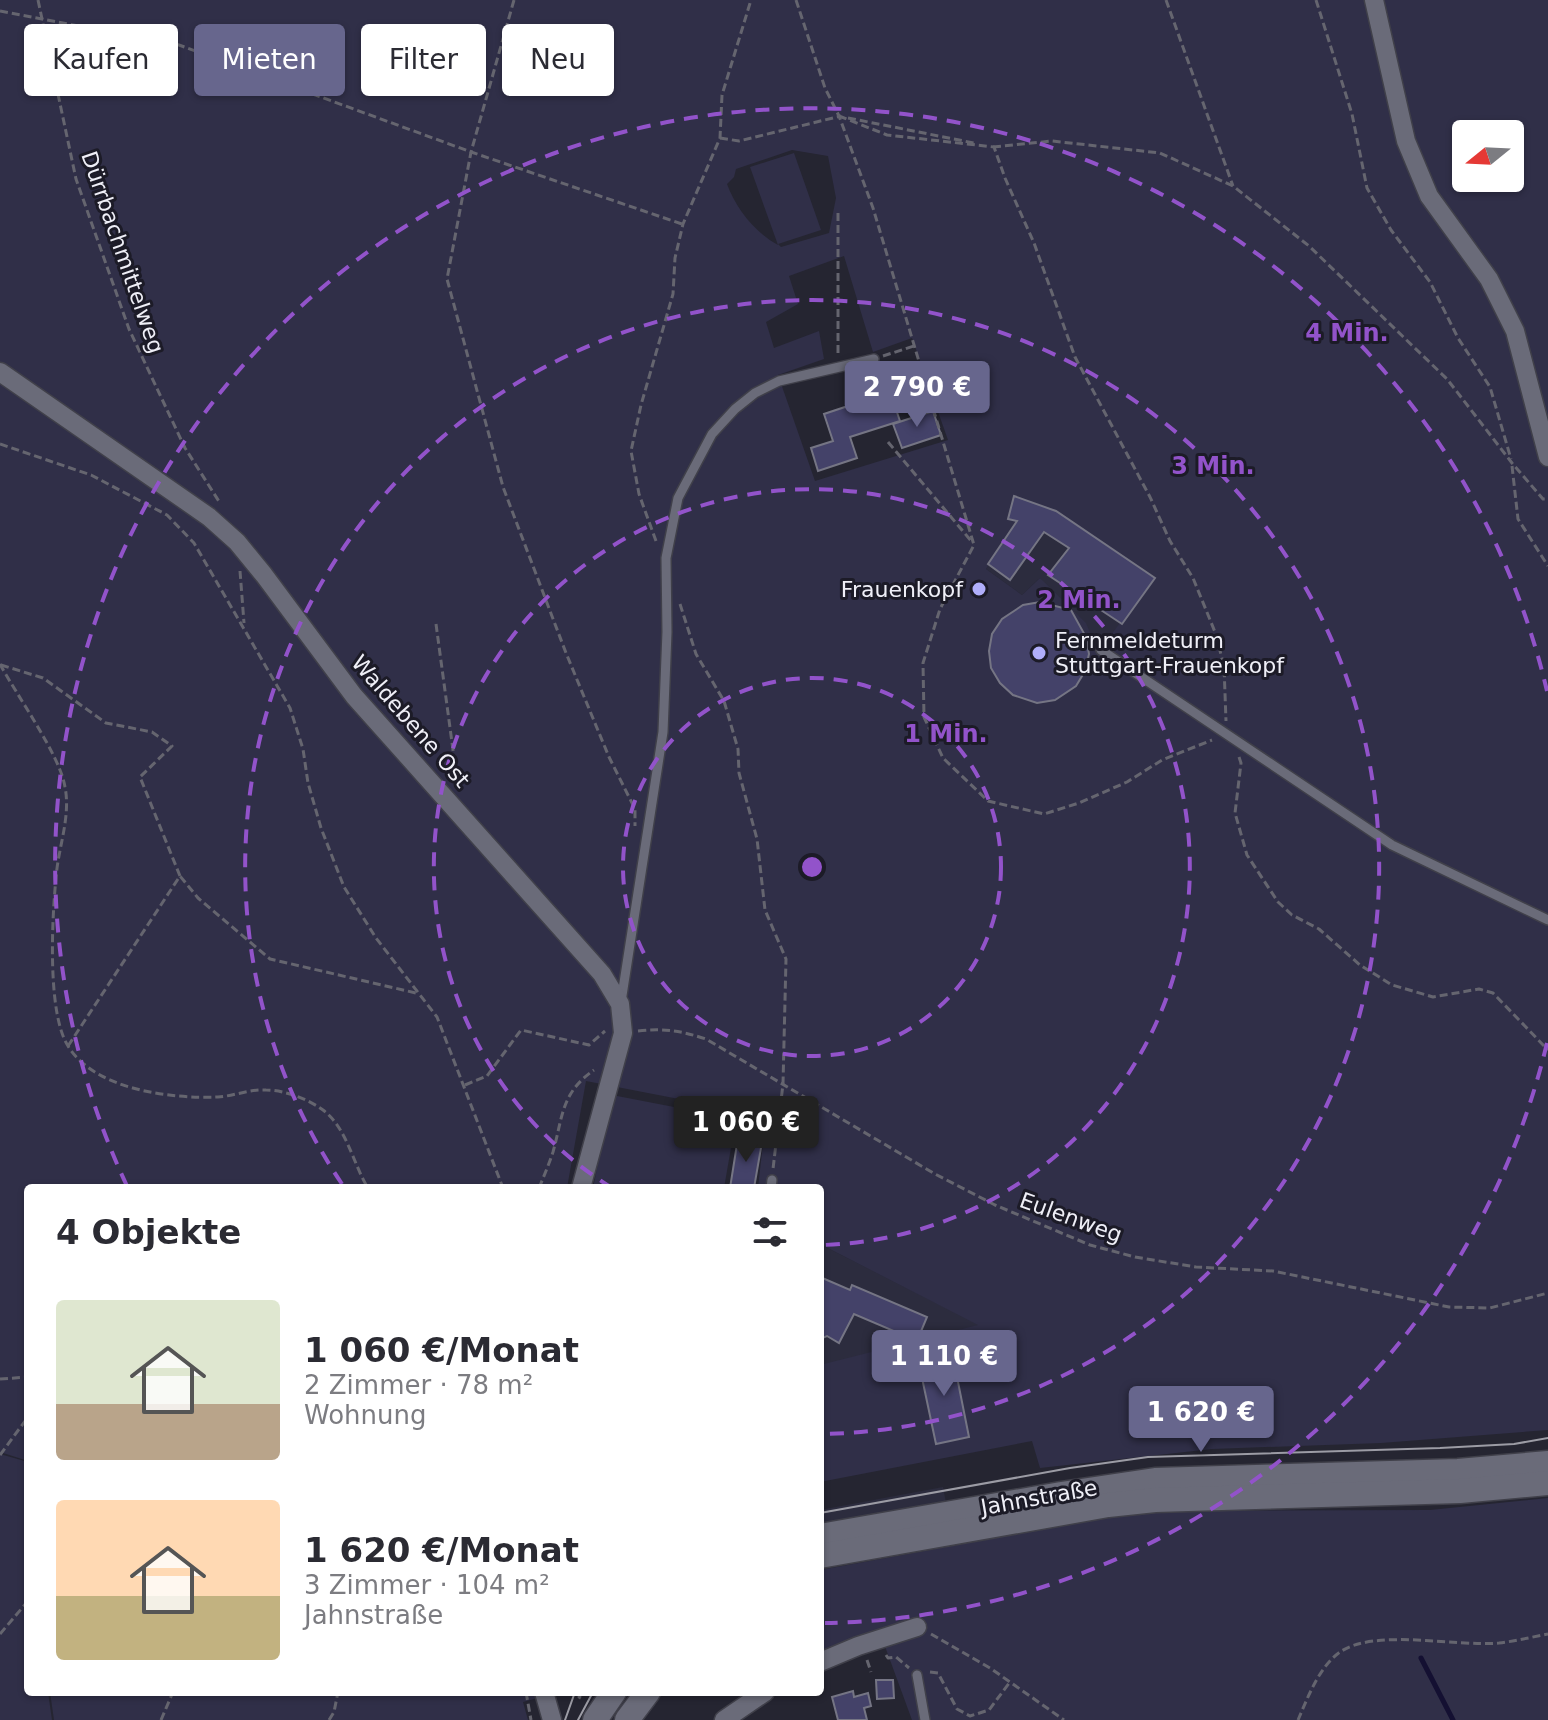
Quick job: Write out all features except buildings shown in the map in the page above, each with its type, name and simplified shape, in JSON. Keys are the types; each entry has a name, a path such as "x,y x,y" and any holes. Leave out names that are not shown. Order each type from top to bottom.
{"main road":[{"name":"Jahnstraße","path":"824,1535 1155,1480 1470,1471 1548,1463"},
{"name":"Jahnstraße","path":"824,1555 1144,1501 1475,1490 1548,1483"},
{"path":"595,1720 611,1696"},
{"path":"627,1720 645,1696"}],"street":[{"path":"1374,0 1406,141 1429,196 1489,279 1515,331 1548,457"},
{"name":"Waldebene Ost","path":"0,372 209,517 237,542 354,696 602,974 620,1004 623,1033 582,1184"},
{"path":"824,1660 917,1627"},
{"path":"545,1696 552,1720"},
{"path":"724,1720 759,1696"}],"lane":[{"path":"620,1004 663,732 666,558 678,498 712,434 755,393 779,381 874,359"},
{"path":"1101,650 1392,845 1548,920"},
{"path":"917,1675 925,1720"}],"path":[{"name":"Dürrbachmittelweg","path":"38,0 76,179 129,329 185,448 226,513"},
{"path":"514,0 471,152 447,279 503,487 572,668 609,757 635,809 635,825"},
{"path":"666,558 643,507 631,451 673,294 675,258 683,224 720,138 722,95 751,0"},
{"path":"796,0 825,88 839,116 873,208 974,545 940,609 923,663 924,717 943,758 988,801 1044,814 1115,787 1162,760 1227,734"},
{"path":"1166,0 1233,186"},
{"path":"1316,0 1352,114 1367,188 1391,230 1430,282 1458,338 1490,387 1512,463 1518,519 1548,566"},
{"path":"0,11 179,45 471,152 683,224"},
{"path":"720,138 739,141 839,116 994,147"},
{"path":"839,116 887,135 994,147 1052,141 1160,153 1233,186 1309,246 1447,379 1512,463 1543,499 1548,499"},
{"path":"994,147 1034,243 1075,357 1150,497 1170,541 1193,578 1215,632 1224,666 1227,734 1241,763 1235,813 1247,855 1278,902 1292,915 1319,929 1360,965 1392,985 1433,997 1479,989 1493,993 1548,1050"},
{"path":"838,213 838,368"},
{"path":"874,359 914,346"},
{"path":"888,442 974,545"},
{"path":"0,444 91,475 167,515 194,543 290,708 321,828 344,887 376,938 437,1017 501,1184"},
{"path":"237,542 244,627"},
{"path":"680,603 696,654 724,701 738,749 739,773 757,839 765,910 786,959 783,1084 771,1184"},
{"path":"436,624 460,805 458,813"},
{"path":"0,664 43,678 106,723 152,732 172,746 140,777 180,876 198,898 270,959 417,993"},
{"path":"0,664 55,760 66,790 65,819 55,880 54,945 55,1003 68,1046 91,1071 122,1085 150,1092 217,1097 266,1090 312,1102 334,1121 366,1184"},
{"path":"68,1046 180,876"},
{"path":"463,1086 487,1076 521,1030 589,1045 609,1029 620,1004"},
{"name":"Eulenweg","path":"623,1033 660,1028 706,1039 935,1174 1019,1216 1090,1245 1135,1257 1196,1267 1273,1271 1449,1307 1490,1308 1548,1293"},
{"path":"541,1184 552,1154 564,1103 576,1084 615,1058"},
{"path":"0,1379 24,1377"},
{"path":"0,1455 24,1422"},
{"path":"0,1634 24,1606"},
{"path":"917,1627 990,1668 1064,1720"},
{"path":"1298,1720 1326,1666 1341,1651 1377,1640 1499,1643 1548,1634"},
{"path":"888,1658 896,1657 905,1664"},
{"path":"917,1675 938,1673 944,1680 951,1701 963,1714 970,1716 989,1710 1010,1682"},
{"path":"161,1720 171,1696"},
{"path":"329,1720 337,1696"},
{"path":"527,1696 531,1720"}],"shaded area":[{"path":"0,0 1548,0 1548,1430 1381,1443 1212,1449 1040,1468 1032,1441 824,1481 824,1364 978,1325 824,1246 824,1184 758,1184 766,1116 586,1081 568,1184 24,1184 24,1460 0,1452","holes":["792,150 828,156 836,198 829,233 781,247 778,244 821,230 794,153 750,167 778,245 747,219 727,184 734,177 736,169","844,256 873,352 912,338 948,440 815,481 778,375 824,359 819,331 774,348 766,322 798,304 789,276","1014,496 1056,511 1154,578 1098,652 1086,623 1040,578 1022,595 986,569 1017,521 1008,519"]},
{"path":"1014,496 1056,511 1155,578 1098,653 1040,578 1022,595 986,569 1017,521 1008,519"},
{"path":"612,1095 736,1119 725,1184 594,1184"},
{"path":"824,1246 1003,1337 824,1479"},
{"path":"0,1454 24,1461 24,1696 49,1696 52,1720 0,1720"},
{"path":"943,1487 946,1503 824,1525 824,1509"},
{"path":"1548,1498 1548,1720 912,1720 879,1630 824,1651 824,1569 1145,1511 1430,1510"},
{"path":"51,1696 545,1696 523,1702 528,1720 54,1720"}],"waterway":[{"path":"1421,1658 1453,1720"}],"tram line":[{"path":"824,1512 1148,1457 1440,1448 1514,1444 1548,1438"},
{"path":"565,1720 574,1696"},
{"path":"578,1720 591,1696"}],"place":[{"name":"Frauenkopf","path":"979,589"},
{"name":"Fernmeldeturm Stuttgart-Frauenkopf","path":"1039,653"}]}
